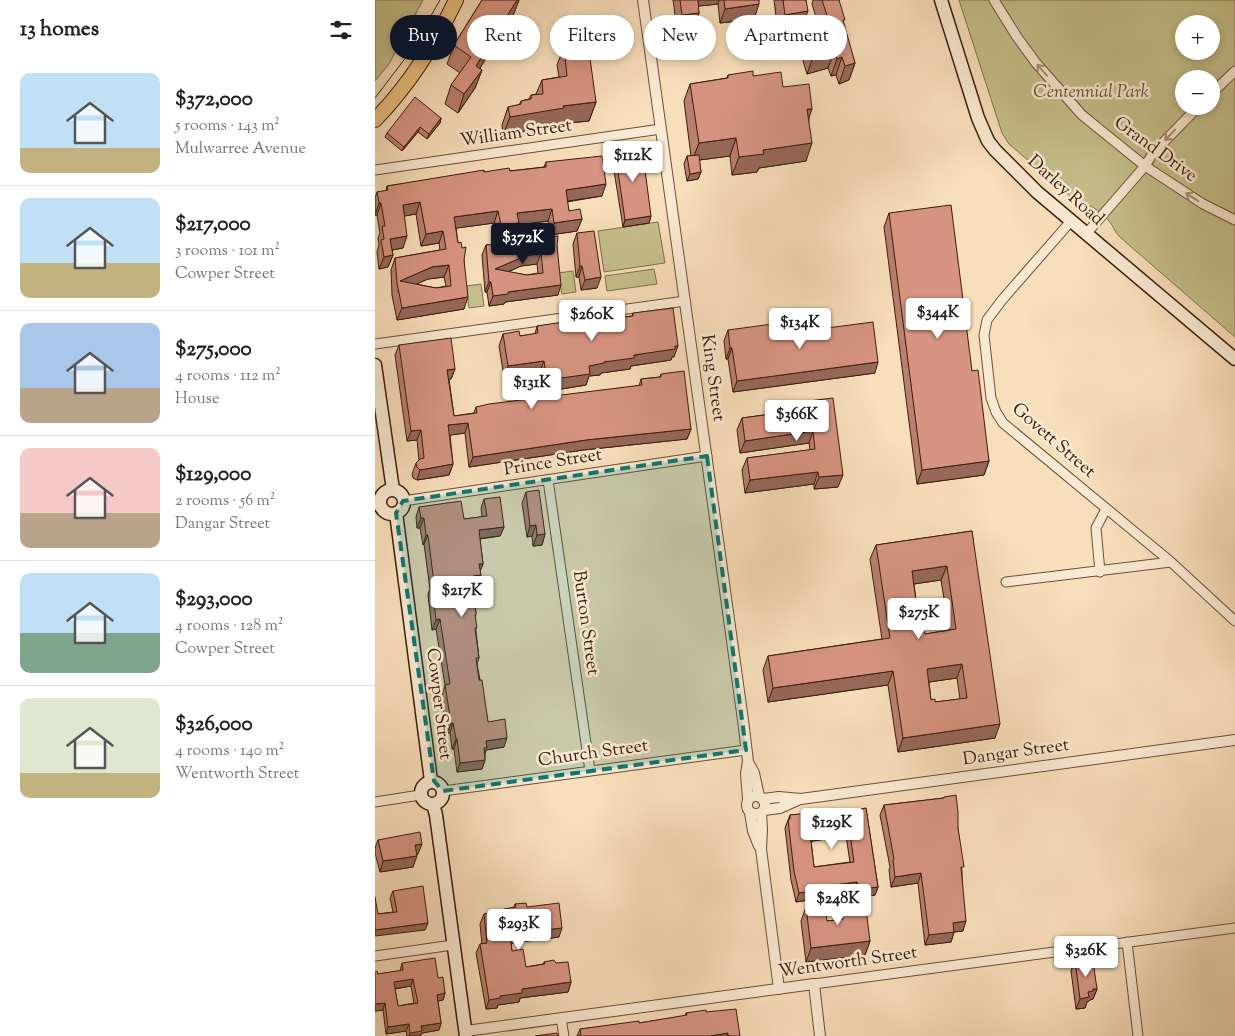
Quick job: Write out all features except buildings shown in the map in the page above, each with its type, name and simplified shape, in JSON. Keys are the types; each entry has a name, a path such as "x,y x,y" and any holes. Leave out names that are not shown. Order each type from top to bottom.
{"main road":[{"path":"375,120 399,94 416,70 434,42 456,0"},
{"name":"Darley Road","path":"941,0 978,118 988,141 1003,159 1037,192 1235,360"},
{"path":"375,364 393,490"},
{"path":"393,490 399,493 403,501 401,509 395,513 387,513 377,505 383,494 393,490"},
{"name":"Cowper Street","path":"395,513 431,781"},
{"path":"431,781 438,783 443,791 441,800 433,804 426,802 421,795 422,786 431,781"},
{"path":"433,804 466,1034"}],"street":[{"name":"King Street","path":"643,0 746,750 761,798"},
{"name":"Grand Drive","path":"994,0 1036,63 1081,115 1145,166 1203,204 1235,220"},
{"path":"1220,85 1235,71"},
{"path":"1086,234 1145,166 1153,154 1190,115"},
{"name":"William Street","path":"375,170 661,129"},
{"name":"Govett Street","path":"1071,221 1002,300 987,320 984,335 991,398 996,412 1003,423 1171,562 1234,618"},
{"path":"375,344 685,301"},
{"name":"Prince Street","path":"403,501 707,456"},
{"name":"Burton Street","path":"548,480 590,771"},
{"path":"1099,572 1096,528 1106,509"},
{"path":"1006,582 1171,562"},
{"name":"Dangar Street","path":"761,798 801,799 1235,740"},
{"name":"Church Street","path":"443,791 746,750"},
{"name":"King Street","path":"748,761 746,774 748,799"},
{"path":"375,802 421,795"},
{"path":"761,849 753,831 750,813 747,808 748,799 753,796 761,798 765,804 761,849 779,988"},
{"name":"Dangar Street","path":"763,811 780,808 801,799"},
{"path":"750,813 756,815 763,811"},
{"name":"Wentworth Street","path":"466,1034 779,988 1235,928"},
{"path":"1127,942 1137,1036"},
{"path":"375,956 453,945"},
{"path":"814,984 820,1036"},
{"path":"561,1019 564,1036"}],"highlighted area":[{"path":"707,456 746,750 443,791 434,781 396,513 403,501"}],"green space":[{"path":"375,0 423,0 415,15 390,15 391,60 375,81"},
{"name":"Centennial Park","path":"959,0 1235,0 1235,337 1121,238 1103,214 1091,206 1078,203 1009,144 1002,133"},
{"path":"658,222 665,263 604,272 598,231"},
{"path":"654,269 657,284 607,291 605,276"},
{"path":"573,271 576,292 562,294 558,273"},
{"path":"481,284 484,306 469,308 466,286"}],"tram line":[{"path":"375,98 410,52 440,0"}]}
